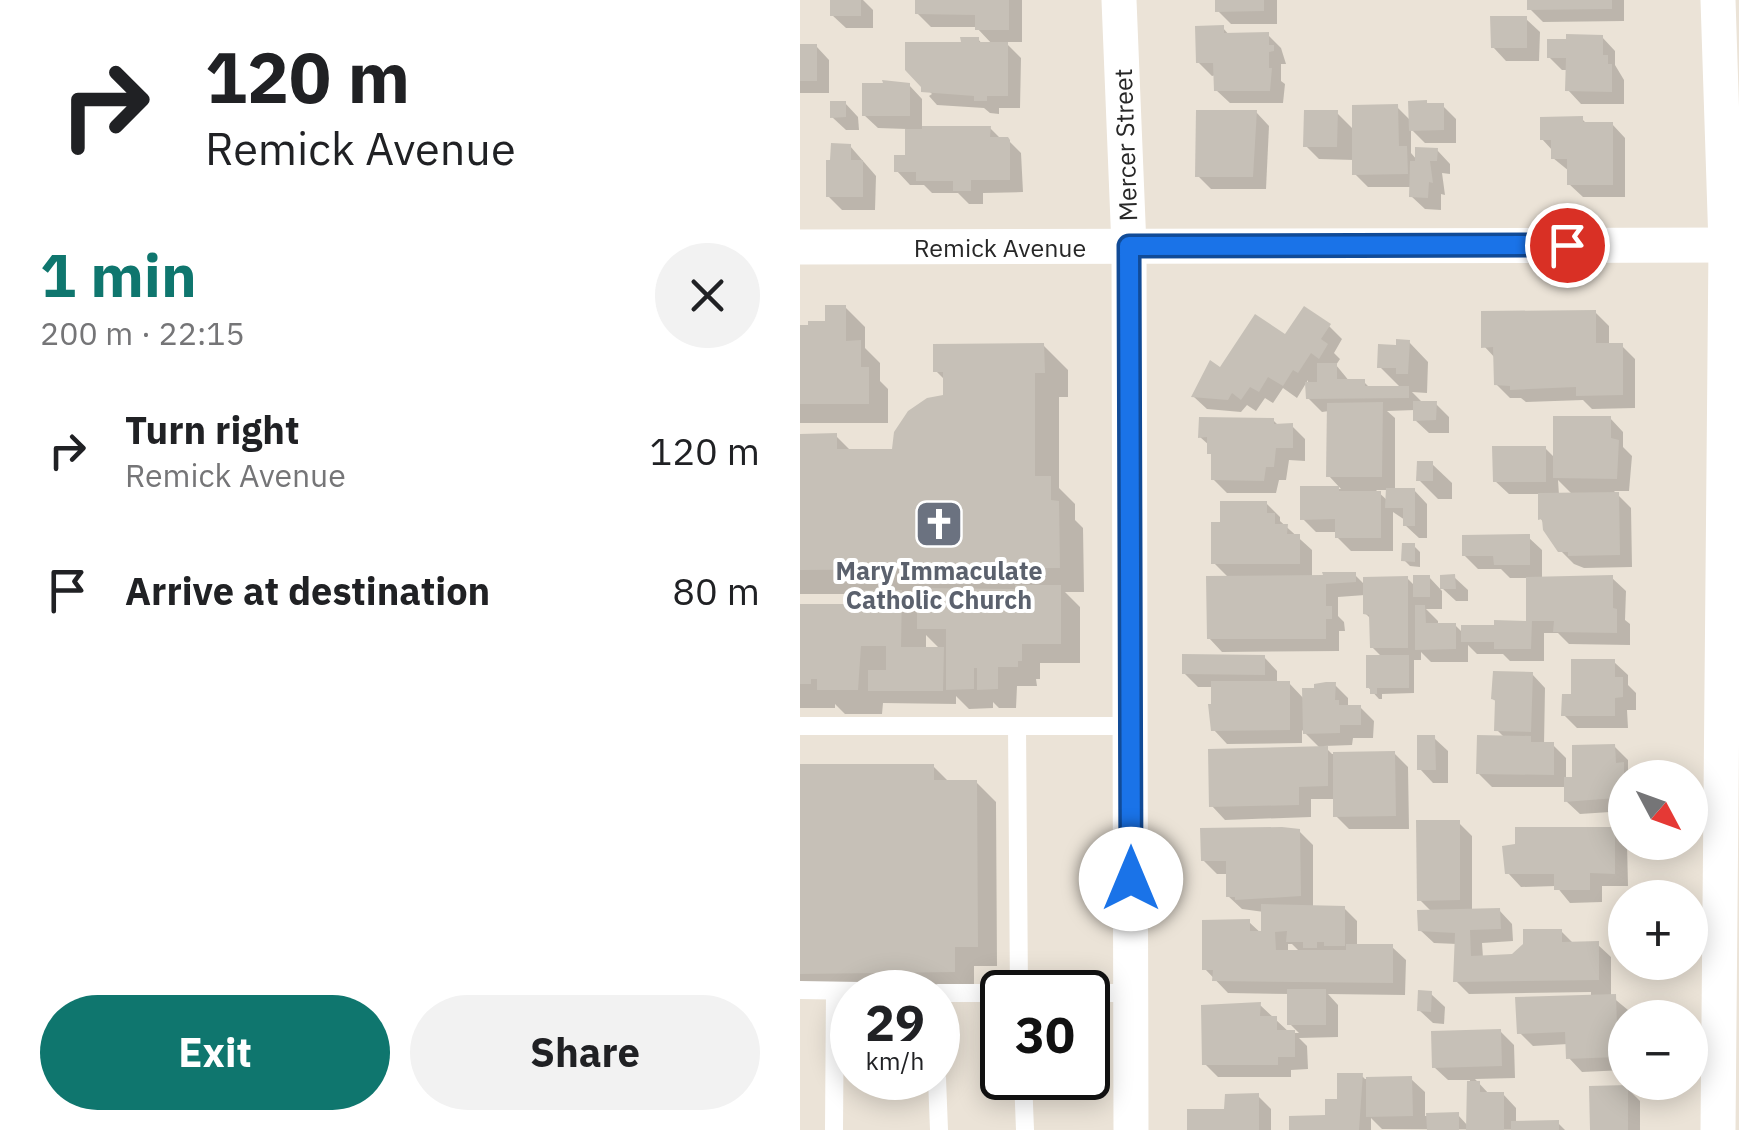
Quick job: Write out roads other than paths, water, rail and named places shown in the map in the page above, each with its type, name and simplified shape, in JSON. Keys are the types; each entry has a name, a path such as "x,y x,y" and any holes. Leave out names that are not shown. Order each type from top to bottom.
{"street":[{"name":"Mercer Street","path":"1120,0 1129,246 1132,1130"},
{"path":"1718,0 1733,245 1718,1130"},
{"name":"Remick Avenue","path":"800,247 1733,245"}],"lane":[{"path":"800,726 1130,726"},
{"path":"1017,726 1019,970"},
{"path":"800,990 830,991"},
{"path":"1110,993 1131,993"},
{"path":"834,1100 834,1130"},
{"path":"938,1100 939,1130"},
{"path":"1024,1100 1025,1130"}],"place":[{"name":"Mary Immaculate Catholic Church","path":"939,524"}]}
